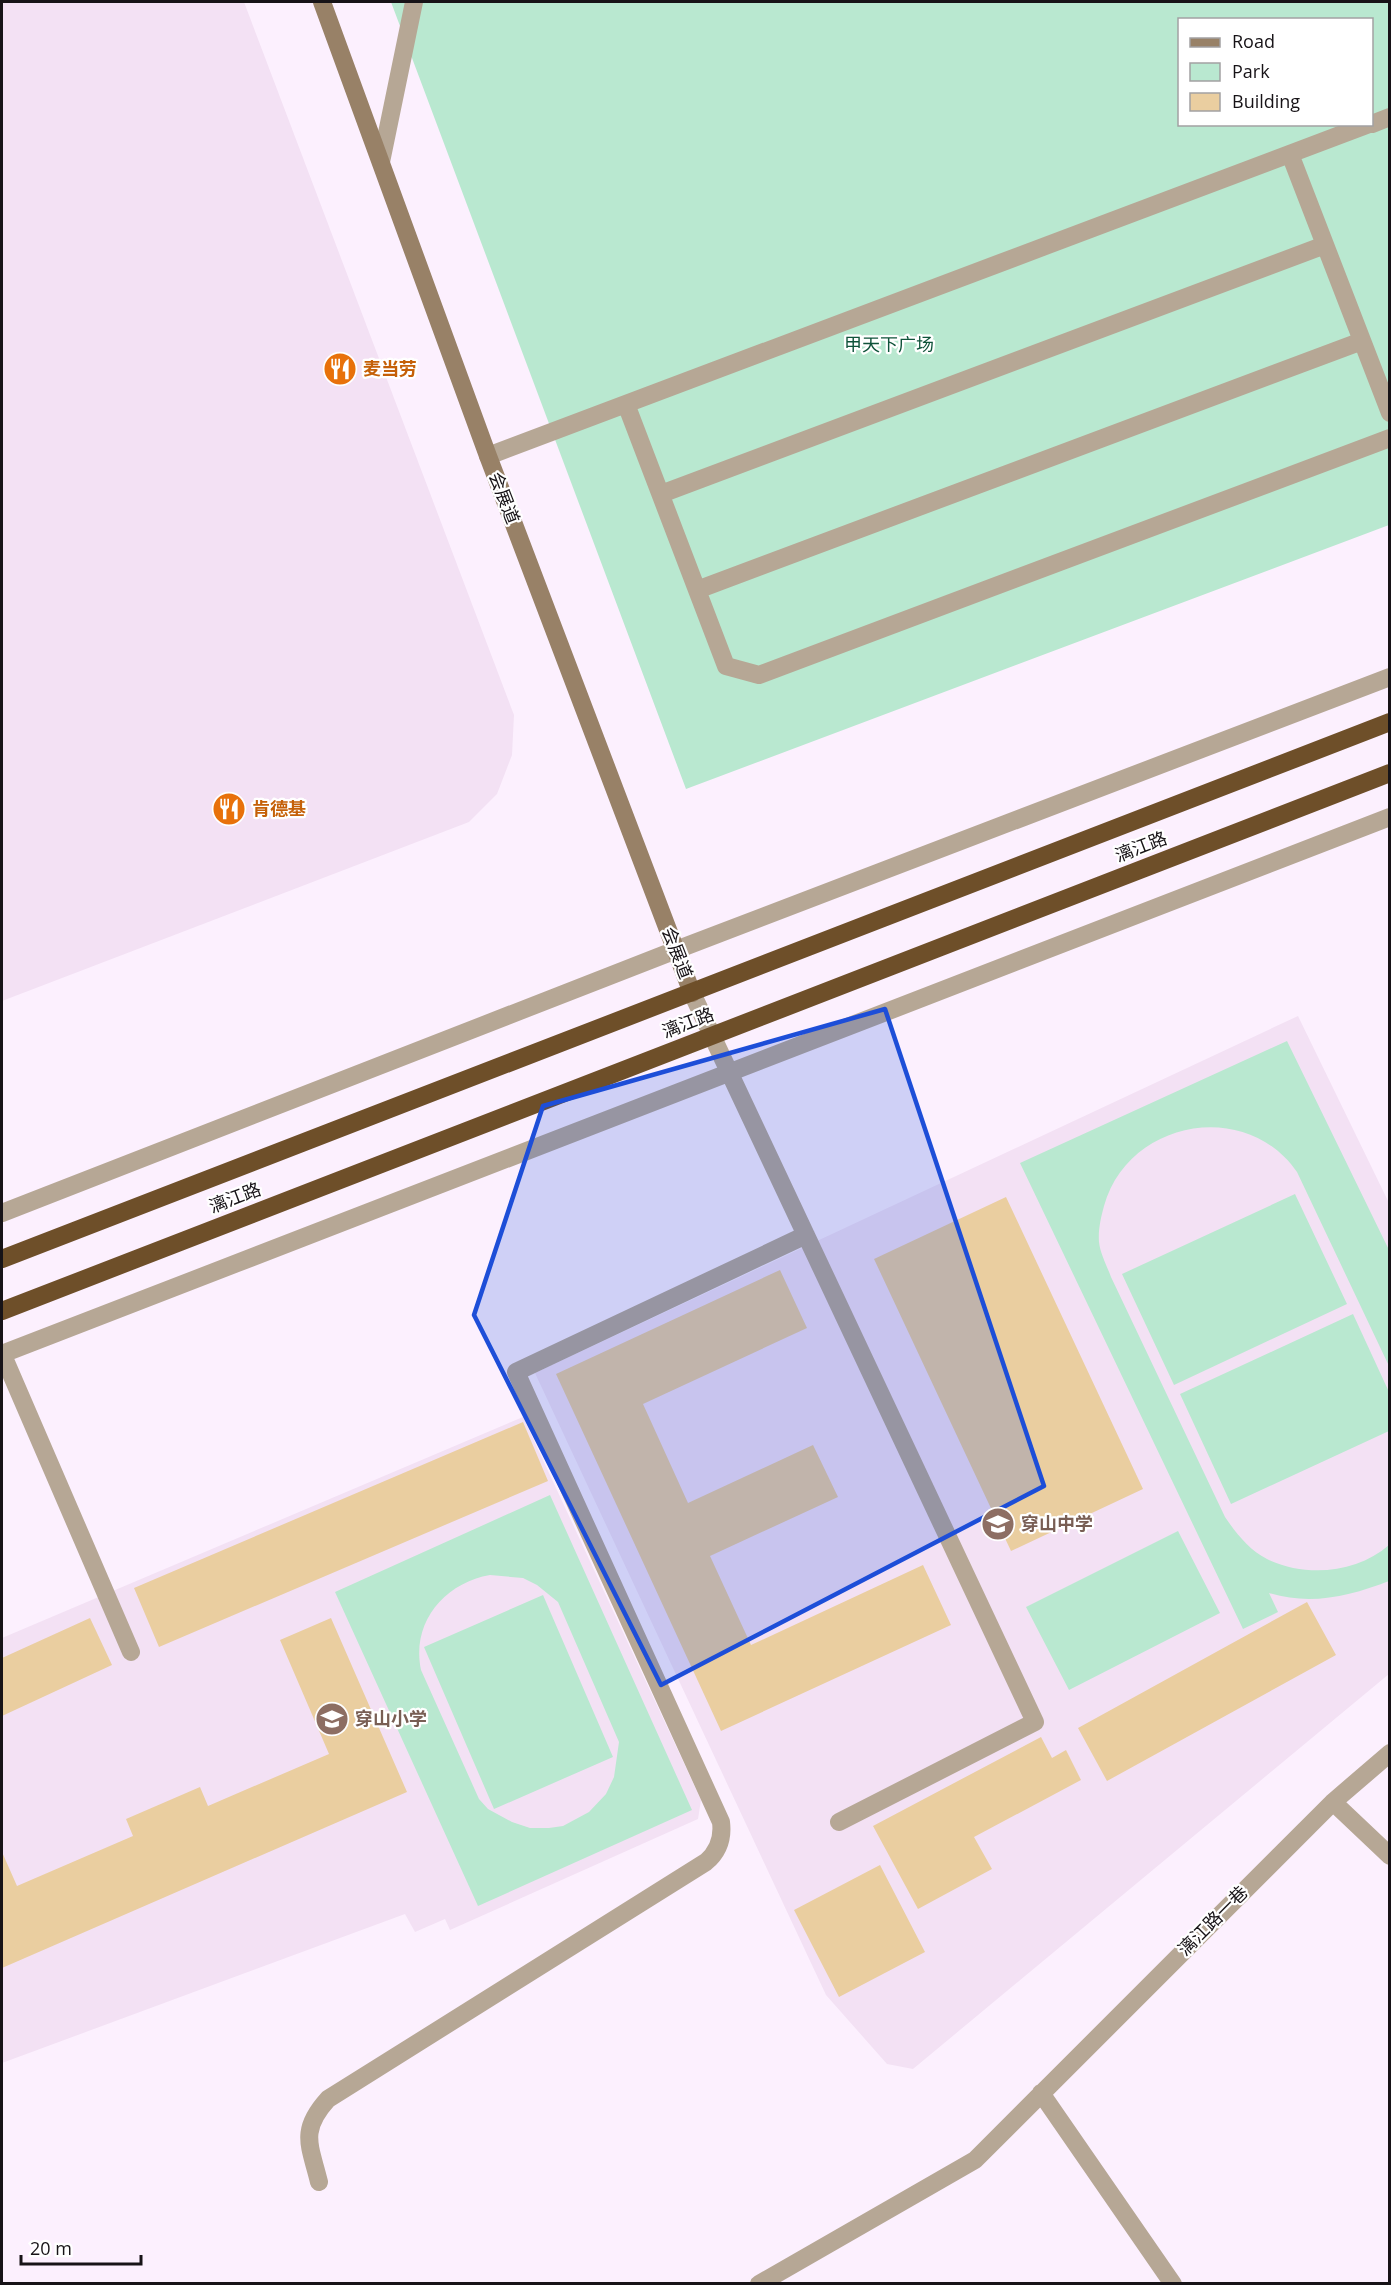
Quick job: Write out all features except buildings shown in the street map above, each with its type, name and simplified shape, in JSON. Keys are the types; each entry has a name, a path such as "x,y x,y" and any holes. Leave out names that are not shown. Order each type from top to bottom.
{"highway":[{"name":"漓江路","path":"2,1259 1389,722"},
{"name":"漓江路","path":"2,1311 1389,773"}],"street":[{"name":"会展道","path":"321,2 488,456 692,993"}],"lane":[{"path":"381,162 414,2"},
{"path":"1373,123 1389,117"},
{"path":"488,456 1365,126"},
{"path":"1290,154 1389,413"},
{"path":"661,494 1325,245"},
{"path":"697,590 1362,341"},
{"path":"626,404 726,666 759,675 1389,438"},
{"path":"2,1213 676,950 1389,677"},
{"path":"131,1652 2,1354 1389,817"},
{"path":"692,993 1035,1722 839,1822"},
{"path":"319,2182 308,2138 318,2110 328,2099 706,1862 719,1846 722,1833 721,1822 516,1372 806,1235"},
{"name":"漓江路一巷","path":"759,2283 975,2160 1333,1802 1389,1753"},
{"path":"1333,1802 1389,1856"},
{"path":"1041,2093 1173,2283"}],"highlighted area":[{"path":"885,1009 1044,1486 661,1685 474,1315 543,1106"}],"shaded area":[{"path":"2,2 244,2 514,715 512,755 497,794 469,822 2,1001"},
{"name":"穿山中学","path":"1298,1016 1389,1203 1389,1674 913,2069 887,2064 826,1995 535,1373"},
{"name":"穿山小学","path":"523,1417 701,1800 698,1819 450,1930 445,1919 415,1932 405,1914 2,2063 2,1638"}],"green space":[{"name":"甲天下广场","path":"391,2 1389,2 1389,525 686,789"},
{"path":"1287,1041 1389,1250 1389,1366 1297,1172 1275,1149 1249,1134 1220,1128 1190,1129 1162,1138 1137,1154 1117,1177 1104,1206 1099,1233 1101,1251 1111,1277 1225,1517 1243,1541 1267,1559 1298,1569 1314,1570 1331,1570 1362,1562 1389,1545 1389,1581 1330,1598 1300,1599 1269,1593 1278,1612 1243,1629 1020,1163"},
{"path":"1295,1194 1347,1304 1174,1385 1122,1274"},
{"path":"1353,1314 1389,1392 1389,1431 1231,1504 1180,1394"},
{"path":"550,1495 692,1810 478,1906 335,1592","holes":["490,1575 523,1578 537,1585 558,1602 619,1742 614,1777 606,1794 589,1812 563,1826 549,1828 530,1828 512,1822 488,1809 479,1799 421,1670 419,1653 426,1621 445,1596 473,1579"]},
{"path":"1178,1531 1220,1613 1069,1690 1026,1607"},
{"path":"543,1595 613,1757 494,1809 424,1647"}],"place":[{"name":"麦当劳","path":"340,369"},
{"name":"肯德基","path":"229,809"},
{"name":"穿山中学","path":"998,1524"},
{"name":"穿山小学","path":"332,1719"}]}
